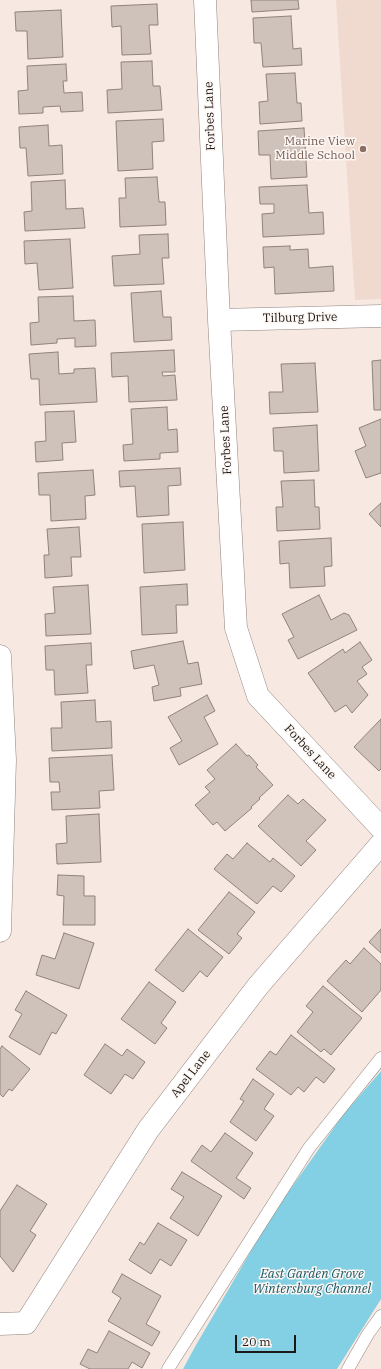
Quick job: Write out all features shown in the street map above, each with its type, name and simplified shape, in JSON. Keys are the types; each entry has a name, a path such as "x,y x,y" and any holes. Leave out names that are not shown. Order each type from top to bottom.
{"street":[{"name":"Forbes Lane","path":"205,0 219,320 236,628 258,696 381,828"},
{"name":"Tilburg Drive","path":"219,320 381,316"},
{"path":"0,656 5,760 0,931"},
{"name":"Apel Lane","path":"0,1324 26,1323 148,1130 258,986 381,844"}],"lane":[{"path":"168,1369 309,1148 381,1058"},
{"path":"348,1369 368,1334 381,1316"}],"shaded area":[{"name":"Marine View Middle School","path":"336,0 381,0 381,299 355,300"}],"water":[{"name":"East Garden Grove Wintersburg Channel","path":"381,1071 381,1299 337,1369 183,1369 272,1215 343,1115"}],"building":[{"path":"251,0 298,0 299,9 252,12"},
{"path":"157,4 158,25 149,25 151,54 122,55 121,26 112,27 111,6"},
{"path":"61,10 63,57 28,59 27,31 16,31 15,12"},
{"path":"291,16 293,49 301,48 302,65 263,67 261,43 254,43 253,18"},
{"path":"152,61 153,86 160,86 162,110 108,113 107,90 122,89 121,62"},
{"path":"66,64 67,81 63,81 64,93 82,92 83,111 61,112 60,106 43,107 43,113 19,114 18,91 28,90 27,66"},
{"path":"295,73 297,103 301,103 302,121 260,124 259,102 268,101 266,74"},
{"path":"163,119 164,141 152,142 153,169 118,171 116,121"},
{"path":"48,125 49,146 62,145 63,174 28,176 26,148 20,148 19,127"},
{"path":"304,128 307,177 271,179 270,155 259,155 258,131"},
{"path":"157,177 159,202 165,202 166,225 120,227 119,198 126,198 125,178"},
{"path":"65,180 66,209 83,208 85,228 25,231 24,212 32,211 31,182"},
{"path":"307,185 309,213 323,212 324,234 263,237 262,214 274,213 274,204 260,204 259,187"},
{"path":"168,234 169,258 162,258 164,284 114,286 112,256 140,254 139,235"},
{"path":"70,239 73,288 39,290 37,263 25,264 24,241"},
{"path":"290,246 290,250 308,249 309,268 333,266 334,291 275,294 274,267 264,268 263,247"},
{"path":"161,291 163,317 171,317 172,340 134,342 131,293"},
{"path":"73,296 74,321 95,320 96,346 75,347 75,338 57,339 57,343 31,345 30,323 39,322 38,297"},
{"path":"174,350 175,372 162,372 163,376 175,375 177,400 129,402 128,376 112,377 111,353"},
{"path":"58,352 59,374 74,373 74,369 95,368 97,402 40,405 39,379 31,379 29,354"},
{"path":"381,360 381,410 374,410 372,361"},
{"path":"315,363 318,412 270,414 269,392 283,392 281,364"},
{"path":"167,407 168,430 177,429 178,452 160,453 160,459 124,461 123,445 133,444 131,409"},
{"path":"74,411 76,442 62,443 63,460 36,462 35,442 46,441 45,412"},
{"path":"381,419 381,473 366,478 355,451 366,446 359,428"},
{"path":"317,425 319,471 284,473 283,451 274,451 273,428"},
{"path":"180,468 181,485 168,486 169,515 137,517 135,486 120,487 119,471"},
{"path":"93,470 95,495 85,496 86,519 51,521 50,495 39,495 38,473"},
{"path":"314,480 315,507 319,507 320,529 277,531 276,507 283,507 281,481"},
{"path":"381,503 381,527 369,514"},
{"path":"183,522 185,570 144,573 142,524"},
{"path":"79,527 81,557 71,557 72,576 45,578 44,555 49,555 47,529"},
{"path":"331,538 332,566 324,567 325,586 290,588 289,563 280,564 279,541"},
{"path":"187,584 188,605 176,605 177,633 142,635 140,587"},
{"path":"88,585 91,634 46,636 45,614 55,613 53,587"},
{"path":"319,595 331,620 344,613 349,615 357,630 298,659 288,640 294,637 282,614"},
{"path":"183,641 188,664 198,662 202,684 180,688 181,696 154,701 152,687 159,685 154,665 134,669 131,651"},
{"path":"360,642 372,660 362,667 367,674 357,681 368,695 352,713 346,705 335,712 308,673 343,649 345,653"},
{"path":"91,643 92,665 86,665 88,693 55,695 54,670 46,670 45,646"},
{"path":"207,695 215,711 204,717 218,744 179,765 170,748 182,741 168,717"},
{"path":"95,700 96,722 111,721 112,748 52,751 51,728 62,728 61,702"},
{"path":"381,719 381,769 379,771 354,747"},
{"path":"236,744 247,756 249,755 258,765 256,767 273,785 259,798 260,799 251,807 252,808 225,831 217,822 213,825 195,805 210,792 205,787 215,779 207,770"},
{"path":"112,755 114,790 99,791 100,808 52,810 51,792 60,792 59,782 50,782 49,758"},
{"path":"288,795 298,804 303,799 326,820 306,841 316,850 301,866 258,826"},
{"path":"99,814 101,862 57,864 56,844 67,843 66,816"},
{"path":"247,843 270,862 273,858 295,876 281,892 273,886 257,904 214,869 227,854 233,859"},
{"path":"58,875 84,876 84,896 95,896 95,925 63,925 64,896 57,895"},
{"path":"229,892 255,912 237,934 242,938 229,954 198,930"},
{"path":"188,929 223,957 207,977 200,971 183,992 155,970"},
{"path":"381,929 381,953 369,942"},
{"path":"64,933 94,943 79,989 36,975 42,955 55,959"},
{"path":"364,948 381,964 381,990 362,1012 327,981 346,960 350,964"},
{"path":"149,982 176,1002 161,1023 167,1028 155,1044 121,1019"},
{"path":"323,986 362,1018 331,1055 324,1049 321,1052 297,1032 313,1012 306,1006"},
{"path":"26,991 67,1015 56,1034 52,1032 40,1055 9,1037 22,1014 15,1010"},
{"path":"291,1035 335,1069 324,1083 316,1077 304,1092 298,1087 291,1095 256,1069 270,1051 276,1055"},
{"path":"105,1044 122,1056 127,1049 145,1062 133,1079 125,1074 111,1094 84,1075"},
{"path":"2,1046 30,1069 12,1091 9,1089 3,1097 0,1094 0,1049"},
{"path":"253,1079 274,1094 264,1109 274,1116 256,1141 230,1122 244,1101 240,1099"},
{"path":"225,1133 253,1153 236,1178 251,1188 244,1199 191,1161 202,1145 211,1152"},
{"path":"182,1172 222,1196 198,1236 170,1218 184,1197 171,1189"},
{"path":"17,1185 47,1204 30,1231 36,1235 13,1272 0,1256 0,1211"},
{"path":"158,1223 187,1240 171,1266 160,1259 151,1274 129,1260 140,1242 144,1245"},
{"path":"122,1274 161,1296 146,1324 160,1332 152,1346 108,1321 121,1298 112,1292"},
{"path":"109,1331 150,1353 142,1368 132,1362 128,1369 90,1369 80,1364 88,1349 97,1353"}],"place":[{"name":"Marine View Middle School","path":"363,149"}]}
